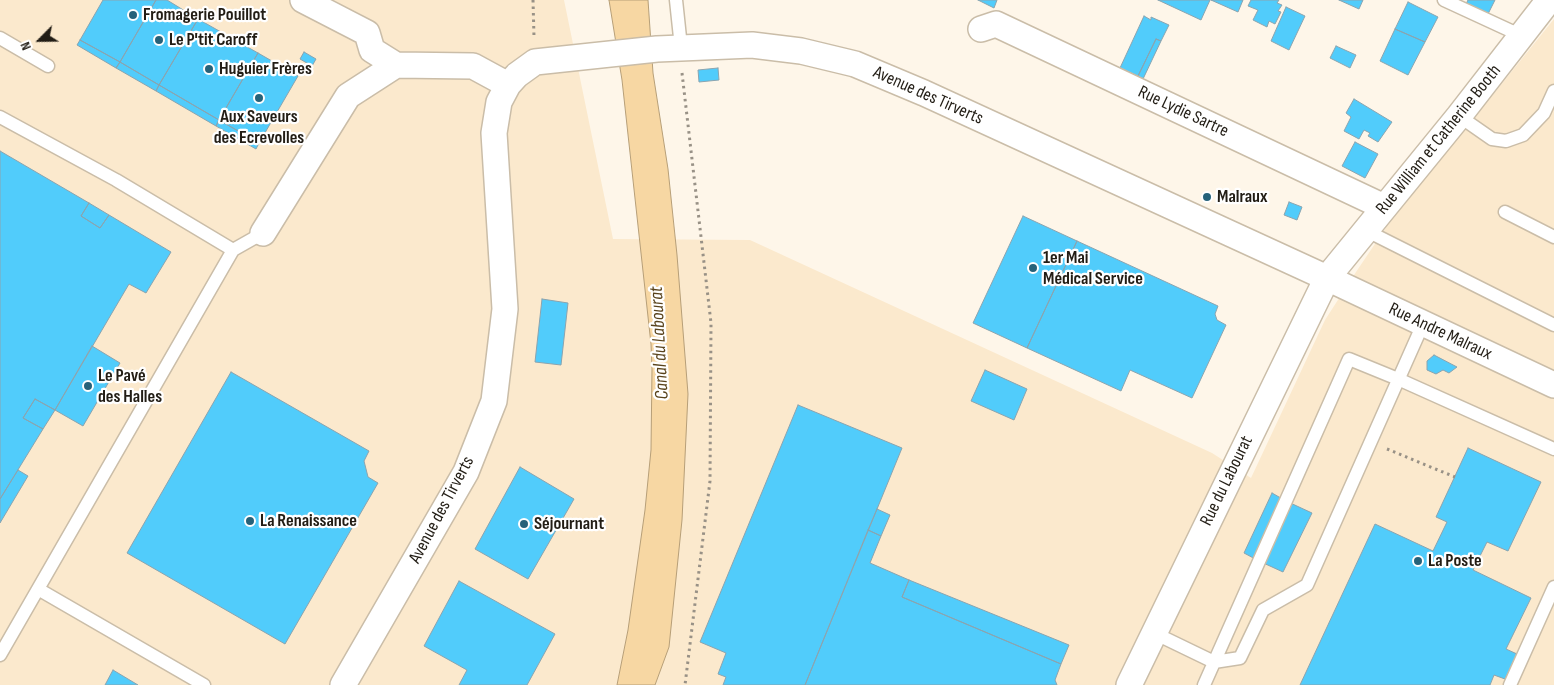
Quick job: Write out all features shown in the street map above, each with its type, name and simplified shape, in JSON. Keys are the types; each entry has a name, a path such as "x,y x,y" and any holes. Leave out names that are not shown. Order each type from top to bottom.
{"street":[{"path":"303,0 367,32 372,50 396,66"},
{"name":"Rue William et Catherine Booth","path":"1326,278 1459,116 1549,0"},
{"name":"Rue Lydie Sartre","path":"981,29 996,24 1384,207"},
{"name":"Avenue des Tirverts","path":"343,685 466,472 494,401 505,309 494,133 499,102 508,85 535,62 615,52 752,45 801,51 855,64 1326,278"},
{"path":"264,233 348,96 396,66 473,66 508,85"},
{"name":"Rue Andre Malraux","path":"1326,278 1554,386"},
{"name":"Rue du Labourat","path":"1129,685 1326,278"}],"lane":[{"path":"669,48 676,0"},
{"path":"1444,0 1522,36"},
{"path":"0,38 48,66"},
{"path":"1459,116 1492,139 1506,141 1523,135 1544,113 1554,91"},
{"path":"0,117 116,180 233,250"},
{"path":"1505,212 1554,237"},
{"path":"1366,231 1554,325"},
{"path":"0,655 233,250 264,233"},
{"path":"1154,633 1214,662 1240,658 1263,610 1307,585 1423,324"},
{"path":"1204,685 1349,359 1554,449"},
{"path":"1510,685 1554,587"},
{"path":"38,589 204,685"}],"path":[{"path":"533,0 535,62"},
{"path":"669,48 684,93 711,323 710,481 685,685"},
{"path":"1370,442 1455,477"}],"shaded area":[{"path":"0,0 564,0 613,239 750,240 1212,453 1251,478 1325,320 1356,272 1387,226 1554,19 1554,685 0,685"}],"water":[{"name":"Canal du Labourat","path":"609,0 648,0 653,73 668,169 677,255 688,394 682,520 669,647 655,685 617,685 628,630 645,510 651,450 652,369 651,344 622,80"}],"building":[{"path":"103,0 156,0 120,62 80,40"},
{"name":"Le P'tit Caroff","path":"156,0 167,0 198,19 159,85 120,62"},
{"path":"978,0 997,0 994,8"},
{"path":"1158,0 1210,0 1201,20"},
{"path":"1211,0 1243,0 1238,12"},
{"path":"1251,0 1279,0 1277,3 1282,5 1278,11 1281,12 1275,24 1269,21 1267,27 1253,20 1258,10 1248,6"},
{"path":"1339,0 1363,0 1359,9"},
{"path":"1468,0 1495,0 1488,14 1466,4"},
{"path":"1408,2 1438,17 1425,42 1395,29"},
{"path":"1286,7 1305,16 1289,50 1271,41"},
{"path":"1144,16 1169,25 1161,41 1156,39 1138,76 1120,68"},
{"name":"Huguier Frères","path":"198,19 258,53 219,120 159,85"},
{"path":"1395,29 1425,42 1408,75 1380,61"},
{"path":"1156,39 1161,41 1143,79 1138,76"},
{"path":"80,40 120,62 116,68 77,45"},
{"path":"1336,46 1356,55 1350,68 1330,58"},
{"path":"304,52 316,59 312,66 300,59"},
{"name":"Aux Saveurs des Ecrevolles","path":"258,53 298,76 259,143 219,120"},
{"path":"120,62 159,85 156,91 116,68"},
{"path":"718,68 719,80 699,82 698,70"},
{"path":"159,85 219,120 216,126 156,91"},
{"path":"1354,99 1392,122 1378,142 1368,136 1370,133 1364,130 1359,139 1344,131 1351,117 1346,113"},
{"path":"219,120 259,143 256,149 216,126"},
{"path":"1355,142 1378,154 1365,178 1342,166"},
{"path":"0,151 89,203 81,216 100,228 109,215 171,252 146,293 129,284 55,410 35,399 23,418 43,429 0,499"},
{"path":"1289,202 1302,207 1297,220 1284,215"},
{"path":"89,203 109,215 100,228 81,216"},
{"path":"1023,216 1077,241 1027,348 973,323"},
{"path":"1077,241 1218,306 1215,314 1217,320 1226,325 1192,398 1130,370 1121,391 1027,348"},
{"path":"542,299 568,303 561,365 535,362"},
{"name":"Le Pavé des Halles","path":"92,346 120,363 83,426 55,410"},
{"path":"1434,355 1457,367 1449,373 1443,370 1436,374 1427,370 1427,361"},
{"path":"985,370 1027,389 1014,420 971,401"},
{"name":"La Renaissance","path":"231,372 369,451 364,461 368,477 378,483 285,644 127,553"},
{"path":"35,399 55,410 43,429 23,418"},
{"path":"798,405 902,448 805,685 723,685 726,677 718,674 726,653 700,642"},
{"name":"La Poste","path":"1468,448 1541,482 1508,551 1487,542 1473,570 1531,598 1506,649 1517,654 1505,679 1494,675 1490,685 1300,685 1375,524 1433,551 1447,522 1436,517"},
{"name":"Séjournant","path":"520,467 574,499 528,579 475,549"},
{"path":"18,470 28,476 0,523 0,499"},
{"path":"1272,493 1286,501 1259,561 1244,553"},
{"path":"1286,501 1312,513 1283,572 1259,561"},
{"path":"877,509 890,515 881,536 868,530"},
{"path":"868,530 881,536 870,563 909,580 902,597 1061,664 1055,680 1057,685 805,685"},
{"path":"909,580 1069,645 1061,664 902,597"},
{"path":"459,581 555,634 527,685 459,685 467,670 424,646"},
{"path":"113,670 138,685 105,685"}],"place":[{"name":"Fromagerie Pouillot","path":"133,15"},
{"name":"Le P'tit Caroff","path":"159,40"},
{"name":"Huguier Frères","path":"209,69"},
{"name":"Aux Saveurs des Ecrevolles","path":"259,98"},
{"name":"Malraux","path":"1207,197"},
{"name":"1er Mai Médical Service","path":"1033,268"},
{"name":"Le Pavé des Halles","path":"88,386"},
{"name":"La Renaissance","path":"250,521"},
{"name":"Séjournant","path":"524,524"},
{"name":"La Poste","path":"1418,561"}]}
